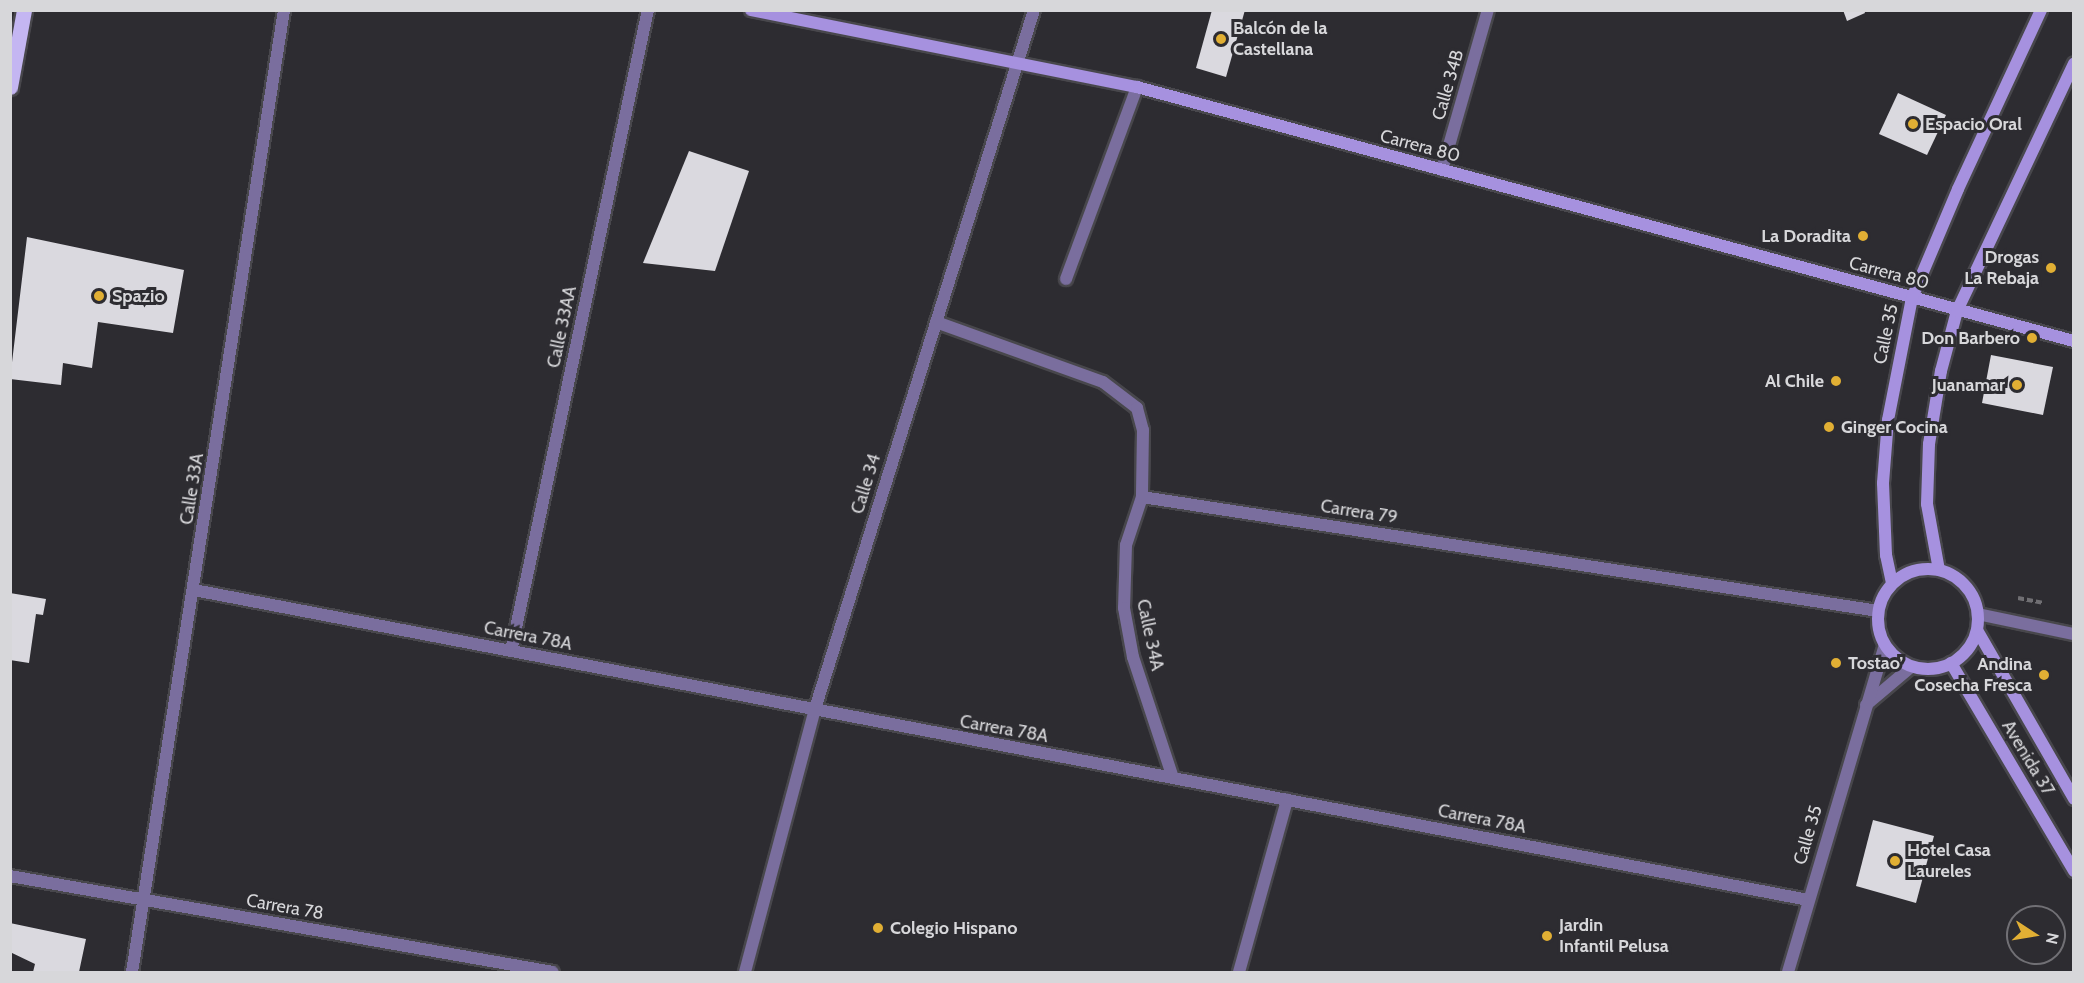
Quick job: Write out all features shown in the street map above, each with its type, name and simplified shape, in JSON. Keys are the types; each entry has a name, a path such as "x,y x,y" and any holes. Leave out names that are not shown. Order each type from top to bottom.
{"main road":[{"path":"10,87 24,10"}],"street":[{"name":"Calle 33A","path":"132,972 284,10"},
{"name":"Calle 33AA","path":"510,651 648,10"},
{"name":"Carrera 80","path":"751,10 1017,61 1137,87 2073,341"},
{"name":"Calle 34","path":"746,972 814,712 1034,10"},
{"name":"Calle 34B","path":"1442,170 1488,10"},
{"name":"Calle 35","path":"1892,583 1886,555 1883,483 1890,410 1912,298 1958,189 2041,10"},
{"path":"1939,570 1927,504 1929,444 1941,372 1957,310 2073,63"},
{"path":"1066,279 1137,87"},
{"path":"936,322 1103,382 1128,397 1137,408 1143,430 1142,497"},
{"name":"Carrera 79","path":"1142,497 1878,611"},
{"name":"Calle 34A","path":"1142,497 1126,545 1124,608 1133,657 1173,778"},
{"path":"1922,569 1939,570 1965,585 1978,614 1977,630 1963,655 1951,663 1939,668 1911,667 1885,645 1878,611 1892,583 1922,569"},
{"name":"Carrera 78A","path":"194,590 814,712 1809,900"},
{"path":"1978,614 2073,634"},
{"name":"Avenida 37","path":"1977,630 2073,799"},
{"name":"Calle 35","path":"1788,972 1863,708 1885,645"},
{"name":"Avenida 37","path":"1951,663 2073,871"},
{"path":"1863,708 1911,667"},
{"path":"1239,972 1287,800"},
{"name":"Carrera 78","path":"10,876 553,972"}],"building":[{"name":"Balcón de la Castellana","path":"1212,10 1245,10 1226,77 1196,68"},
{"path":"1843,10 1864,10 1865,13 1847,21"},
{"name":"Espacio Oral","path":"1898,93 1946,115 1927,155 1879,134"},
{"path":"689,151 749,171 715,271 643,263"},
{"name":"Spazio","path":"27,237 184,270 173,333 98,322 92,368 63,363 61,385 10,379"},
{"name":"Juanamar","path":"1991,355 2053,367 2043,415 1982,403"},
{"path":"10,593 46,599 43,615 36,614 29,663 10,660"},
{"name":"Hotel Casa Laureles","path":"1873,820 1934,836 1916,903 1856,886"},
{"path":"10,923 86,939 79,972 33,972 35,964 10,952"}],"place":[{"name":"Balcón de la Castellana","path":"1221,39"},
{"name":"Espacio Oral","path":"1913,124"},
{"name":"La Doradita","path":"1863,236"},
{"name":"Drogas La Rebaja","path":"2051,268"},
{"name":"Spazio","path":"99,296"},
{"name":"Don Barbero","path":"2032,338"},
{"name":"Al Chile","path":"1836,381"},
{"name":"Juanamar","path":"2017,385"},
{"name":"Ginger Cocina","path":"1829,427"},
{"name":"Tostao’","path":"1836,663"},
{"name":"Andina Cosecha Fresca","path":"2044,675"},
{"name":"Hotel Casa Laureles","path":"1895,861"},
{"name":"Colegio Hispano","path":"878,928"},
{"name":"Jardin Infantil Pelusa","path":"1547,936"}]}
